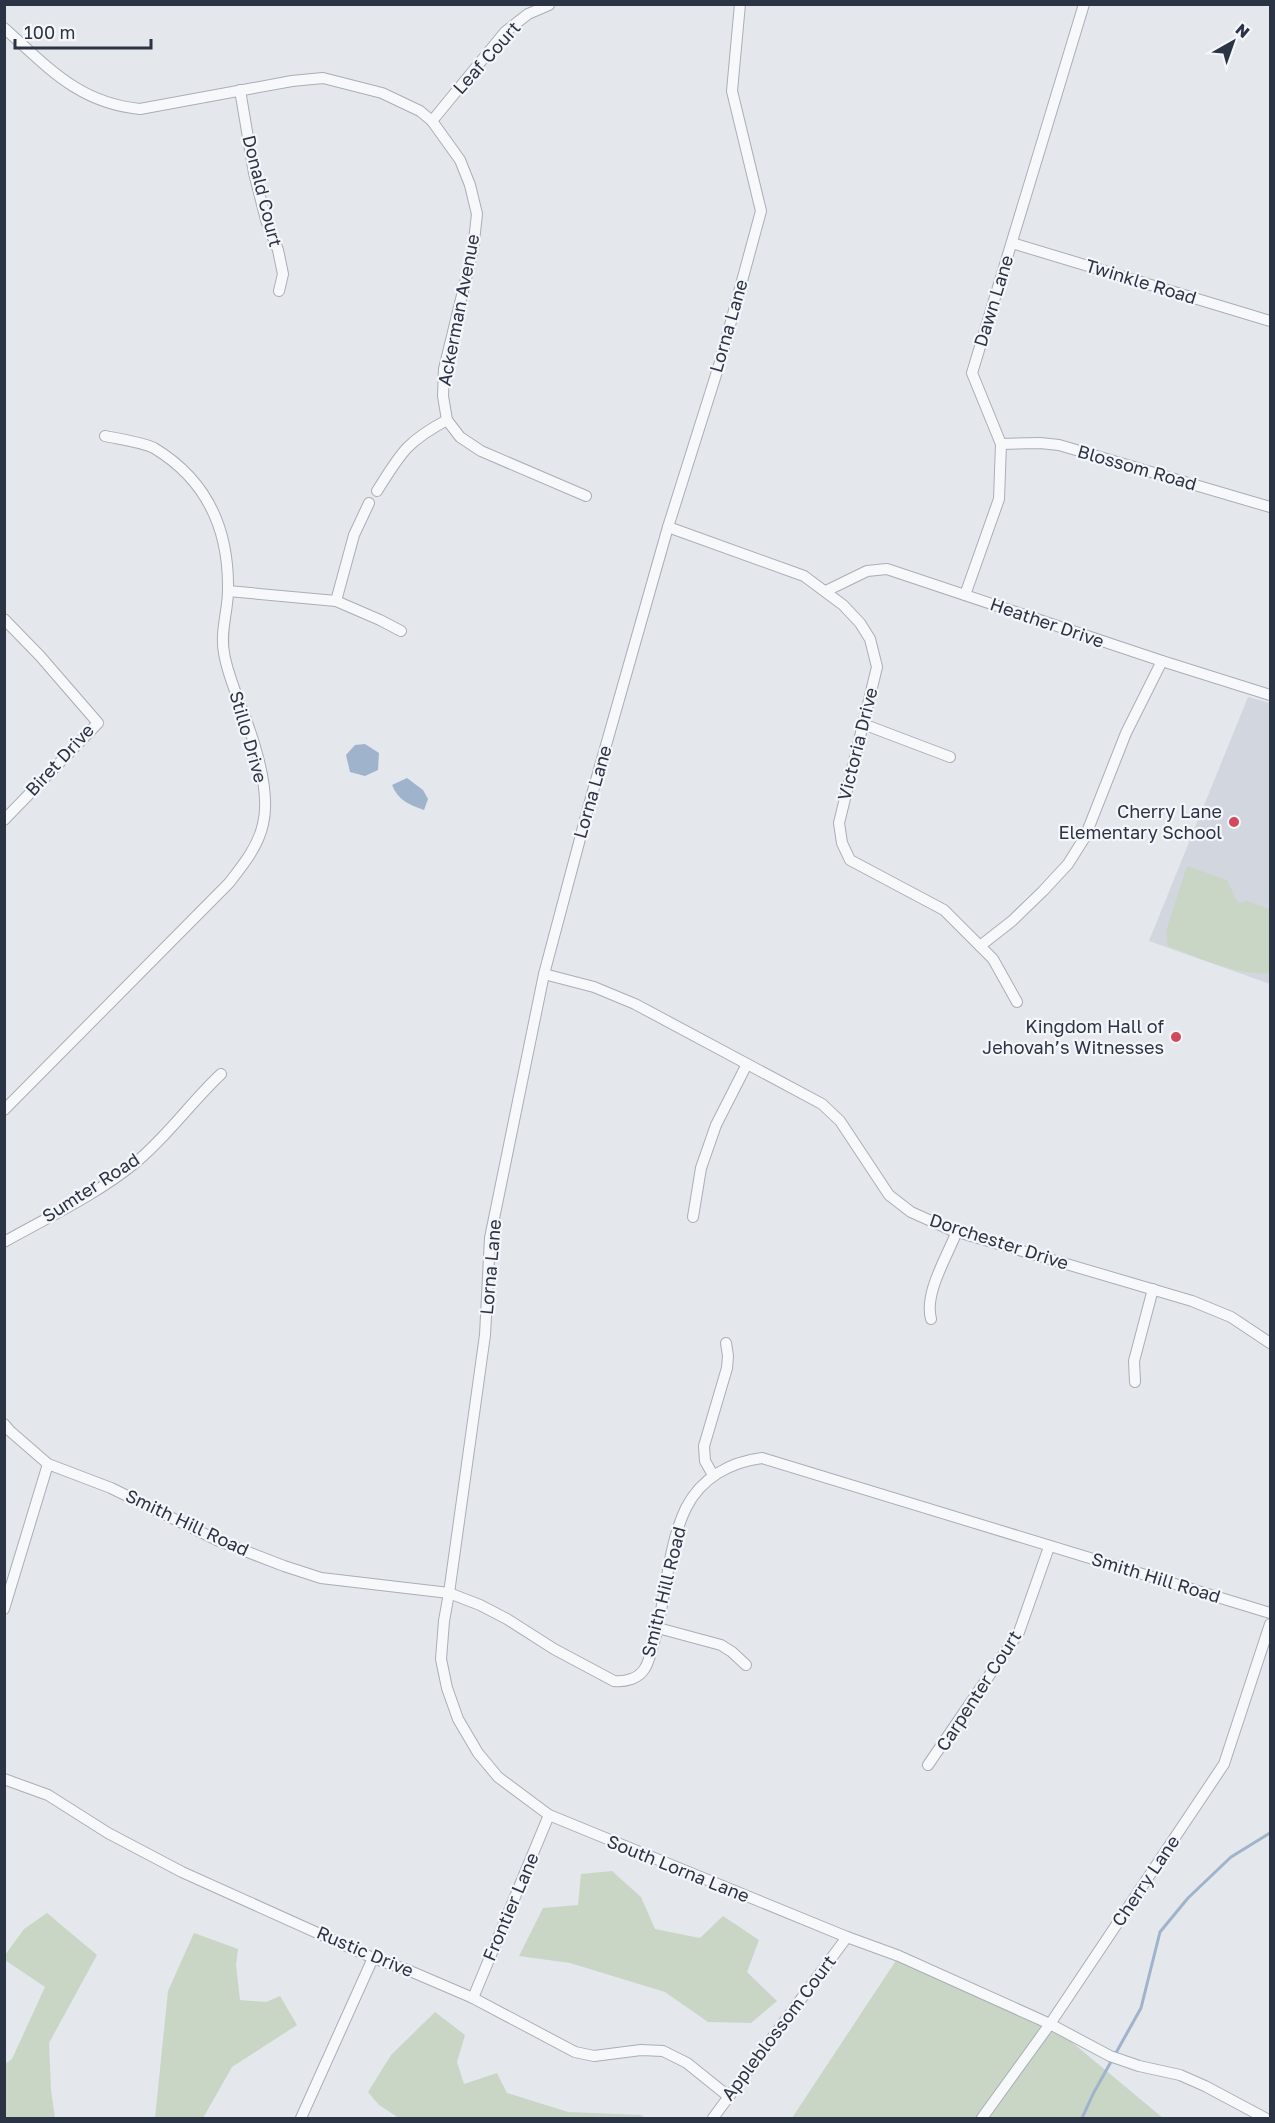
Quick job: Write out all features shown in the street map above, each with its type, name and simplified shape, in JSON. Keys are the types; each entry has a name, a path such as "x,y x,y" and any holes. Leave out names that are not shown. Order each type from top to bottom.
{"street":[{"name":"Lorna Lane","path":"449,1593 485,1335 490,1238 544,974 589,805 668,527 720,362 761,211 732,92 740,4"},
{"name":"Dawn Lane","path":"965,595 999,499 1000,444 972,373 1084,4"},
{"name":"Leaf Court","path":"432,121 505,32 528,14 549,5"},
{"name":"Ackerman Avenue","path":"4,28 60,78 86,95 117,107 140,109 292,81 323,78 382,93 420,111 432,121 460,160 470,185 477,214 473,250 444,369 443,396 447,420"},
{"name":"Donald Court","path":"240,90 254,173 266,220 278,250 283,274 279,291"},
{"name":"Twinkle Road","path":"1012,243 1270,321"},
{"path":"377,491 408,445 420,435 447,420 460,437 481,451 586,496"},
{"name":"Stillo Drive","path":"4,1110 229,883 252,852 264,823 264,780 224,653 222,630 228,591 227,557 222,532 212,507 188,475 152,447 105,436"},
{"name":"Blossom Road","path":"1000,444 1059,445 1270,507"},
{"path":"336,601 354,535 369,503"},
{"name":"Victoria Drive","path":"668,527 804,576 826,591 860,623 870,639 877,668 839,824 842,843 850,860 944,910 993,959 1017,1002"},
{"name":"Heather Drive","path":"826,591 867,571 888,569 1270,695"},
{"path":"228,591 336,601 400,631"},
{"name":"Biret Drive","path":"4,620 40,656 98,723 4,819"},
{"path":"980,946 1012,921 1068,864 1085,837 1126,733 1162,661"},
{"path":"863,724 950,757"},
{"name":"Dorchester Drive","path":"544,974 594,987 635,1004 822,1104 840,1121 889,1195 911,1212 957,1232 1191,1301 1232,1317 1270,1343"},
{"path":"693,1217 700,1168 716,1125 747,1064"},
{"name":"Sumter Road","path":"4,1242 102,1186 134,1164 162,1139 221,1074"},
{"path":"932,1320 929,1309 930,1296 957,1232"},
{"path":"1135,1382 1134,1361 1153,1289"},
{"path":"714,1475 705,1461 704,1446 727,1368 726,1343"},
{"name":"Smith Hill Road","path":"4,1424 48,1464 111,1488 219,1541 321,1578 449,1593 507,1619 554,1649 614,1681 625,1682 637,1676 645,1668 658,1628 676,1533 686,1508 697,1491 714,1475 744,1461 762,1458 1270,1613"},
{"path":"4,1609 48,1464"},
{"name":"Carpenter Court","path":"928,1765 1019,1632 1049,1547"},
{"name":"South Lorna Lane","path":"449,1593 441,1659 447,1688 458,1719 478,1753 498,1777 549,1815 846,1937 899,1956 1050,2024 1110,2056 1138,2066 1180,2075 1265,2118"},
{"name":"Cherry Lane","path":"982,2118 1050,2024 1224,1764 1270,1624"},
{"path":"658,1628 721,1645 746,1665"},
{"name":"Rustic Drive","path":"4,1779 48,1795 108,1833 182,1872 373,1958 473,1998 575,2052 594,2056 641,2049 663,2051 687,2063 728,2096"},
{"name":"Frontier Lane","path":"473,1998 549,1815"},
{"name":"Appleblossom Court","path":"713,2118 846,1937"},
{"path":"301,2118 373,1958"}],"shaded area":[{"name":"Cherry Lane Elementary School","path":"1248,697 1270,703 1270,984 1149,941"}],"green space":[{"path":"1187,866 1227,880 1238,903 1247,901 1270,909 1269,973 1232,969 1168,946 1166,931"},
{"path":"612,1871 641,1897 655,1929 700,1938 723,1916 759,1940 747,1972 777,2001 751,2023 708,2022 665,1992 570,1963 519,1956 543,1908 578,1905 581,1874"},
{"path":"47,1913 97,1955 49,2043 55,2118 5,2118 5,2064 12,2059 45,1987 5,1960 5,1955 24,1929"},
{"path":"194,1933 238,1949 236,1965 240,2000 266,2002 280,1996 297,2025 232,2067 203,2118 155,2118 168,1991"},
{"path":"899,1956 1050,2024 1163,2118 792,2118"},
{"path":"435,2012 465,2035 457,2062 464,2084 497,2073 507,2093 568,2112 641,2115 646,2118 399,2118 379,2105 368,2092 391,2055"}],"water":[{"path":"365,744 379,753 378,770 365,776 350,772 346,755 355,745"},
{"path":"407,778 423,790 428,799 424,810 405,801 394,790 392,785"}],"waterway":[{"path":"1082,2118 1141,2008 1160,1932 1188,1898 1231,1857 1270,1833"}],"place":[{"name":"Cherry Lane Elementary School","path":"1234,822"},
{"name":"Kingdom Hall of Jehovah’s Witnesses","path":"1176,1037"}]}
